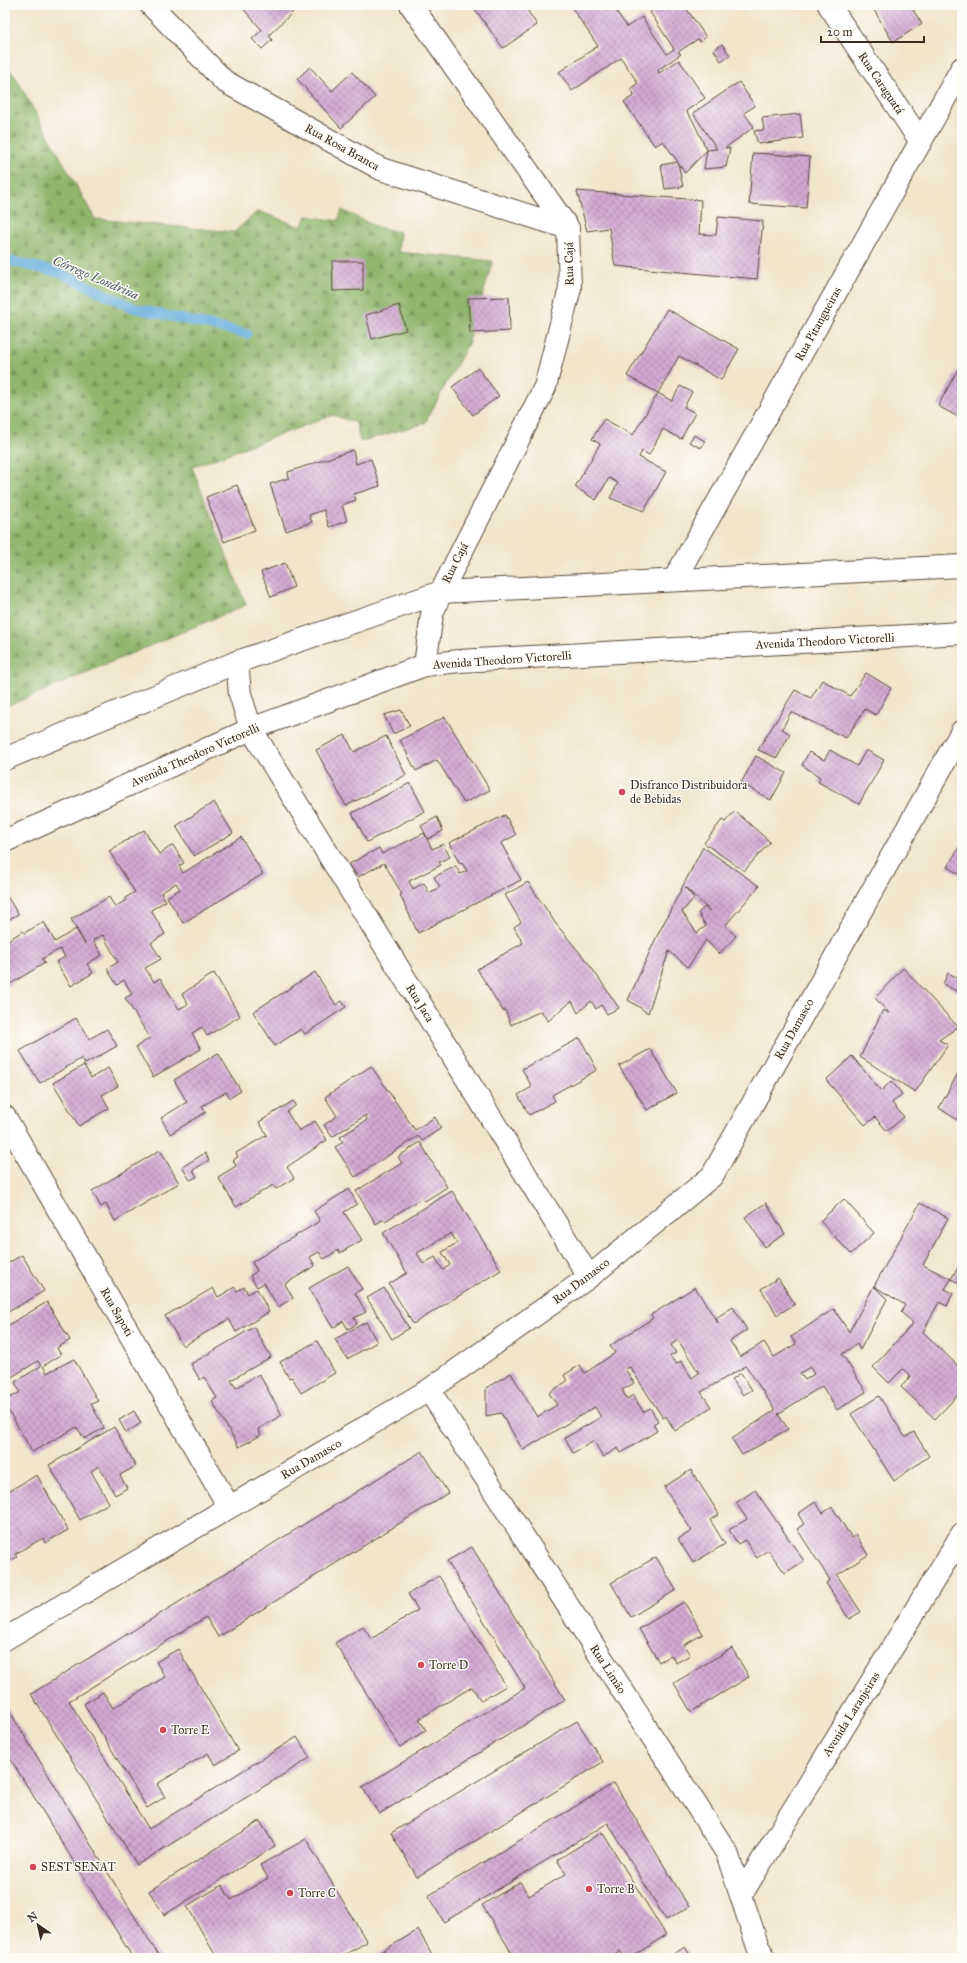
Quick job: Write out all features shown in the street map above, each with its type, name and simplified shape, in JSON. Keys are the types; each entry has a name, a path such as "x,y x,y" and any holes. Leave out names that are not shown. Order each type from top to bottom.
{"street":[{"name":"Rua Rosa Branca","path":"151,5 224,81 381,169 568,228"},
{"name":"Rua Cajá","path":"411,5 568,228 570,288 545,388 441,592 432,614 425,665"},
{"name":"Rua Caraguatá","path":"829,5 921,142"},
{"name":"Rua Pitangueiras","path":"674,580 962,68"},
{"path":"5,759 237,662 441,592 962,566"},
{"name":"Avenida Theodoro Victorelli","path":"5,841 251,728 425,665 459,661 962,633"},
{"name":"Rua Jaca","path":"237,662 240,694 251,728 589,1277"},
{"name":"Rua Damasco","path":"5,1639 429,1390 589,1277 712,1176 962,731"},
{"name":"Rua Sapoti","path":"5,1117 229,1507"},
{"name":"Rua Limão","path":"429,1390 727,1853 758,1947 765,1958"},
{"name":"Avenida Laranjeiras","path":"741,1895 962,1534"}],"green space":[{"path":"5,65 15,76 95,219 234,232 258,211 301,227 307,216 338,221 342,210 377,227 400,232 398,252 493,261 469,342 425,423 360,442 356,423 333,415 192,467 246,605 5,707"}],"building":[{"path":"240,5 286,5 293,12 269,35 272,40 262,49 252,39 262,30"},
{"path":"481,5 524,5 537,25 503,48 475,9"},
{"path":"570,5 612,5 627,27 642,17 667,54 674,49 650,12 661,5 684,5 706,37 700,42 698,39 678,52 681,54 658,70 659,73 679,60 705,98 686,111 693,121 707,150 685,173 678,163 683,187 665,189 661,165 678,162 663,141 655,146 624,102 635,95 630,89 638,83 621,58 572,91 559,72 598,46"},
{"path":"871,5 910,5 922,24 893,42"},
{"path":"722,44 730,55 721,61 714,50"},
{"path":"310,67 332,91 352,72 375,97 341,128 297,79"},
{"path":"739,82 755,106 744,113 754,127 725,148 730,148 726,167 704,169 707,150 717,149 693,113"},
{"path":"800,114 803,138 758,144 754,131 764,130 762,118"},
{"path":"753,153 810,157 806,208 749,204"},
{"path":"577,191 701,200 699,234 716,235 718,217 763,221 757,279 615,266 609,228 587,231"},
{"path":"332,261 363,261 363,290 333,291"},
{"path":"509,297 510,331 470,333 468,298"},
{"path":"399,305 406,330 372,339 366,315"},
{"path":"667,309 739,349 721,380 679,356 658,393 627,376"},
{"path":"478,368 499,396 473,415 452,387"},
{"path":"957,371 962,374 962,419 938,406"},
{"path":"680,386 692,392 684,407 695,413 681,439 663,429 649,455 642,451 639,457 666,472 644,511 610,498 618,483 609,478 596,500 575,487 600,444 592,439 604,419 633,435 658,393 672,401"},
{"path":"694,435 705,441 701,448 689,442"},
{"path":"353,450 356,464 371,459 380,486 354,494 356,500 342,505 347,521 329,527 324,510 309,515 312,522 286,531 270,484 289,478 288,472"},
{"path":"237,485 255,530 224,542 206,497"},
{"path":"285,563 294,587 271,597 261,572"},
{"path":"866,673 891,688 876,715 865,709 846,738 791,712 782,729 790,734 777,758 758,750 795,690 811,698 822,680 850,696"},
{"path":"401,710 410,726 393,734 384,715"},
{"path":"445,717 490,790 464,803 437,760 416,771 400,740"},
{"path":"345,735 354,752 386,736 406,775 346,806 316,750"},
{"path":"830,750 857,766 866,750 884,760 859,804 818,782 820,777 802,765 809,752 824,760"},
{"path":"756,756 786,773 771,800 741,783"},
{"path":"410,783 425,811 367,842 352,813"},
{"path":"214,802 233,833 194,856 176,826"},
{"path":"735,811 770,842 744,871 704,843 722,820 725,822"},
{"path":"505,815 516,835 501,843 521,880 418,933 400,895 402,894 384,863 358,877 349,864 379,848 382,854 424,833 432,849 443,844 450,857 439,862 441,865 409,881 413,889 424,883 429,893 440,887 434,877 456,866 460,874 467,871 462,863 460,864 449,843"},
{"path":"437,817 443,831 428,839 421,826"},
{"path":"144,830 159,854 173,845 184,863 179,866 183,873 241,837 263,874 183,923 167,897 180,889 176,883 161,893 166,901 151,910 165,934 151,943 161,959 145,968 154,982 160,978 179,1009 188,1004 182,994 214,973 240,1016 207,1036 202,1027 192,1033 201,1049 153,1077 136,1047 150,1038 125,998 132,994 124,980 117,985 107,969 118,962 103,935 93,940 102,955 87,964 93,973 71,986 56,962 65,957 60,949 42,959 45,963 5,987 5,942 23,931 24,933 44,922 55,942 76,929 85,944 71,919 109,897 115,907 135,892 109,851"},
{"path":"962,843 962,876 947,867"},
{"path":"703,847 759,886 725,926 736,936 719,954 706,940 688,967 669,951 648,1013 628,1000 655,940","holes":["685,887 710,911 705,907 698,913 706,926 697,933 682,912 694,898"]},
{"path":"528,882 556,924 589,964 619,1008 607,1014 601,1005 596,1009 591,1001 578,1013 572,1001 548,1021 541,1011 511,1025 505,1010 503,1011 477,969 523,943 514,927 521,922 505,895"},
{"path":"5,893 18,914 5,922"},
{"path":"903,968 958,1027 939,1040 948,1045 915,1092 860,1057 883,1010 889,1013 875,998"},
{"path":"315,972 336,1005 342,1001 346,1007 305,1034 301,1029 275,1046 253,1012"},
{"path":"948,973 962,980 962,994 943,984"},
{"path":"76,1018 89,1039 107,1029 117,1046 85,1064 82,1058 40,1083 20,1051"},
{"path":"580,1038 597,1070 552,1095 555,1101 529,1115 518,1095 532,1087 522,1069"},
{"path":"650,1049 677,1093 647,1110 619,1066"},
{"path":"218,1053 241,1091 230,1098 226,1092 202,1106 206,1112 170,1134 161,1118 187,1102 174,1080"},
{"path":"852,1056 881,1091 891,1081 902,1094 892,1103 904,1117 887,1131 875,1117 865,1125 826,1080"},
{"path":"84,1065 91,1078 108,1068 118,1086 102,1095 109,1108 79,1126 53,1083"},
{"path":"371,1066 415,1130 435,1117 441,1128 422,1141 418,1136 355,1177 335,1147 343,1142 340,1137 367,1120 366,1115 332,1137 324,1125 337,1116 325,1097"},
{"path":"962,1066 962,1123 939,1108"},
{"path":"293,1101 296,1105 287,1112 299,1131 315,1121 327,1140 287,1167 294,1178 276,1189 273,1185 236,1207 218,1177 236,1166 233,1160 238,1157 236,1153 267,1135 259,1122"},
{"path":"420,1142 447,1187 425,1201 422,1198 385,1221 384,1219 376,1224 356,1191 402,1163 398,1157"},
{"path":"160,1150 179,1183 115,1221 106,1204 101,1207 92,1191"},
{"path":"205,1153 209,1160 193,1170 197,1177 190,1180 182,1167"},
{"path":"349,1189 357,1204 344,1212 362,1240 340,1253 338,1250 324,1259 319,1252 310,1257 315,1266 285,1284 293,1298 278,1307 264,1283 257,1287 250,1276 257,1271 252,1262 320,1221 314,1211"},
{"path":"452,1191 501,1270 413,1324 389,1284 407,1273 383,1233","holes":["451,1233 457,1243 442,1252 450,1265 443,1270 435,1257 423,1264 417,1253"]},
{"path":"844,1199 874,1233 851,1254 820,1221"},
{"path":"766,1203 785,1234 765,1247 745,1217"},
{"path":"920,1203 948,1218 923,1265 951,1279 945,1289 953,1293 947,1306 939,1302 923,1332 962,1370 962,1391 935,1419 901,1387 911,1376 903,1369 889,1383 873,1367 913,1323 901,1312 905,1305 874,1286"},
{"path":"22,1255 44,1291 5,1314 5,1265"},
{"path":"962,1261 962,1285 951,1279"},
{"path":"348,1266 362,1289 355,1293 366,1312 354,1318 357,1324 348,1329 343,1321 333,1328 309,1288"},
{"path":"778,1278 795,1304 777,1315 761,1289"},
{"path":"874,1286 887,1299 860,1350 857,1344 842,1354 866,1392 837,1410 822,1386 778,1414 788,1429 742,1455 732,1439 775,1410 746,1366 701,1392 711,1407 675,1431 666,1416 663,1418 630,1367 625,1369 634,1383 622,1390 627,1399 633,1395 643,1412 650,1408 658,1421 653,1424 657,1431 621,1453 618,1448 603,1457 594,1441 573,1453 565,1438 601,1417 595,1407 523,1450 501,1413 486,1416 486,1388 511,1373 537,1417 557,1405 549,1393 567,1381 564,1375 580,1365 585,1373 615,1353 610,1346 653,1318 651,1315 695,1287 718,1323 716,1318 733,1307 747,1330 730,1341 740,1357 764,1342 774,1357 796,1344 791,1337 834,1309 849,1332","holes":["678,1340 699,1373 692,1378 681,1361 676,1364 670,1356 676,1353 671,1345","810,1367 814,1374 805,1380 800,1373"]},
{"path":"235,1287 237,1291 244,1287 248,1294 257,1289 269,1312 236,1332 229,1319 183,1346 165,1316 213,1288 218,1297"},
{"path":"384,1288 409,1328 392,1339 367,1298"},
{"path":"47,1302 70,1340 57,1348 61,1355 43,1366 47,1373 74,1359 98,1401 91,1404 104,1428 84,1439 77,1427 32,1452 5,1404 5,1394 8,1399 20,1392 15,1382 41,1366 38,1361 5,1381 5,1327"},
{"path":"366,1322 377,1342 347,1359 335,1339"},
{"path":"254,1327 271,1357 231,1380 236,1388 259,1374 282,1415 258,1429 261,1435 239,1447 212,1401 217,1398 204,1377 200,1380 191,1364"},
{"path":"317,1341 335,1373 301,1393 292,1377 289,1378 280,1362"},
{"path":"741,1373 752,1390 743,1395 732,1379"},
{"path":"879,1396 905,1437 914,1432 929,1456 894,1481 851,1414"},
{"path":"134,1411 141,1423 126,1433 119,1420"},
{"path":"114,1427 136,1466 120,1475 127,1488 115,1495 99,1466 91,1471 109,1503 80,1520 49,1465"},
{"path":"422,1451 448,1493 218,1637 206,1617 69,1701 149,1829 297,1737 310,1758 137,1865 31,1694"},
{"path":"691,1470 719,1514 710,1520 725,1544 693,1563 678,1539 692,1531 664,1487"},
{"path":"37,1475 68,1530 45,1543 43,1538 15,1554 17,1557 5,1564 5,1493"},
{"path":"755,1490 804,1561 785,1573 768,1550 757,1558 745,1540 738,1544 729,1530 747,1519 736,1503"},
{"path":"815,1502 823,1513 832,1507 852,1538 856,1535 868,1555 837,1575 861,1612 849,1619 826,1583 830,1580 797,1529 804,1524 798,1514"},
{"path":"472,1547 565,1700 379,1814 362,1787 525,1688 447,1561"},
{"path":"656,1557 676,1590 631,1617 611,1583"},
{"name":"Torre D","path":"439,1576 506,1686 481,1701 472,1687 419,1719 426,1730 400,1747 335,1643 363,1626 371,1639 418,1610 408,1594"},
{"path":"684,1602 703,1634 684,1645 690,1655 676,1663 671,1655 659,1662 639,1629"},
{"path":"732,1648 749,1677 691,1712 674,1683"},
{"name":"Torre E","path":"178,1649 238,1751 215,1765 208,1753 157,1784 165,1797 147,1808 84,1704 103,1692 113,1708 165,1677 156,1662"},
{"path":"5,1704 160,1958 133,1958 5,1750"},
{"path":"577,1721 603,1762 417,1877 391,1833"},
{"path":"614,1783 689,1907 666,1920 608,1823 444,1922 428,1896"},
{"path":"260,1821 275,1846 164,1915 149,1891"},
{"name":"Torre B","path":"602,1832 666,1935 630,1958 624,1958 620,1951 608,1958 515,1958 482,1905 520,1882 529,1896 566,1874 557,1860"},
{"name":"Torre C","path":"306,1839 367,1942 339,1958 217,1958 187,1906 222,1885 231,1900 268,1878 260,1865"},
{"path":"418,1930 432,1954 426,1958 371,1958"},
{"path":"685,1947 692,1958 667,1958"},
{"path":"962,1952 962,1958 952,1958"}],"waterway":[{"name":"Córrego Londrina","path":"5,260 58,272 134,308 247,334"}],"place":[{"name":"Disfranco Distribuidora de Bebidas","path":"622,792"},
{"name":"Torre D","path":"421,1665"},
{"name":"Torre E","path":"163,1730"},
{"name":"SEST SENAT","path":"33,1867"},
{"name":"Torre B","path":"589,1889"},
{"name":"Torre C","path":"290,1893"}]}
